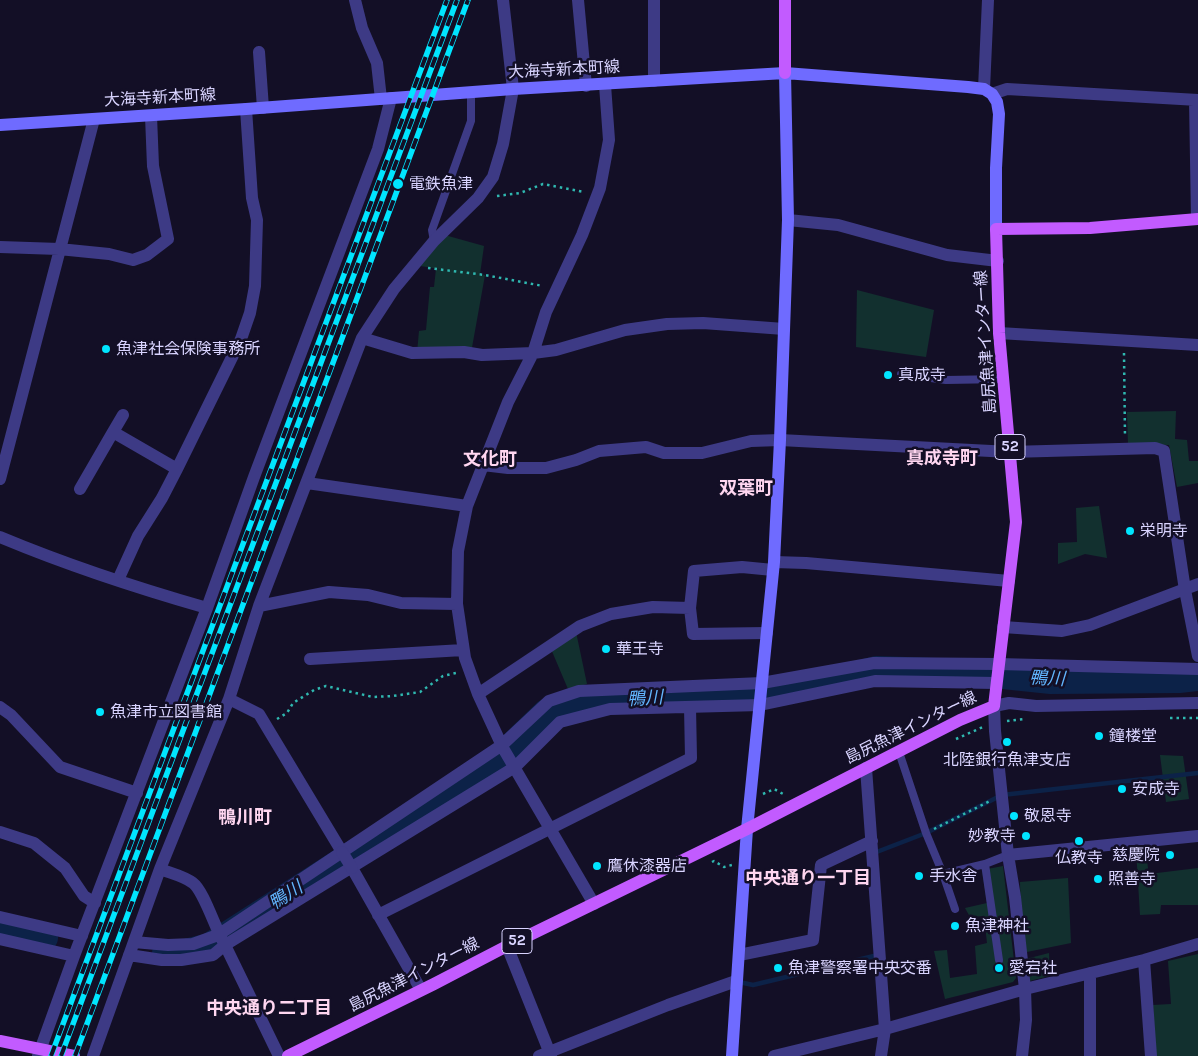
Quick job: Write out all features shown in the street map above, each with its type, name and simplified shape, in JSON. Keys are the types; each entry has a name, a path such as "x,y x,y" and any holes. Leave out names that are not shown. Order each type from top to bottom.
{"main road":[{"path":"732,1056 747,828 774,566 788,220 785,0"},
{"name":"大海寺新本町線","path":"0,125 246,110 513,89 785,73 988,91"},
{"path":"988,91 997,102 998,114 996,229 1090,228 1198,219"},
{"name":"島尻魚津インター線","path":"288,1056 960,720 994,706 1016,522 1000,333 996,229"},
{"path":"0,1041 39,1053 74,1056"}],"street":[{"path":"39,1053 378,148 386,99 377,63 362,28 356,0"},
{"path":"93,1056 160,868 229,699 259,606 362,338 394,289 434,241 478,198 493,177 503,144 513,89 503,0"},
{"path":"578,0 586,86"},
{"path":"654,0 654,81"},
{"path":"988,0 988,91 1007,89 1197,100 1198,219"},
{"path":"259,52 263,108"},
{"path":"594,904 503,747 478,694 464,650 457,604 458,551 467,506 508,402 533,353 546,312 598,194 609,140 605,84"},
{"path":"118,580 138,536 162,498 177,469 241,338 250,313 255,286 257,220 252,198 246,110"},
{"path":"0,247 59,249 109,254 133,260 147,255 168,239 154,166 150,116"},
{"path":"0,479 94,119"},
{"path":"788,220 838,225 947,255 998,261"},
{"path":"362,338 412,353 533,353 556,350 625,330 667,324 703,323 784,329"},
{"path":"1000,333 1198,345"},
{"path":"80,489 123,415"},
{"path":"113,432 177,469"},
{"path":"483,465 508,468 546,468 576,460 599,451 646,447 664,453 702,453 751,441 780,440 1010,452 1155,448 1164,451 1185,590 1198,656"},
{"path":"307,483 467,506"},
{"path":"0,537 47,556 207,608"},
{"path":"767,633 693,634 690,608 694,571 806,563 1009,581"},
{"path":"1003,627 1062,631 1090,625 1198,584"},
{"path":"259,606 329,592 368,595 401,603 457,604"},
{"path":"478,694 580,626 611,614 654,607 690,608"},
{"path":"310,659 464,650"},
{"path":"129,955 162,960 181,960 213,954 222,940 503,747 549,701 579,691 762,683 874,664 998,664 1198,670"},
{"path":"134,942 168,945 222,940 514,765 560,722 610,708 690,707 761,703 875,681 996,683"},
{"path":"229,699 260,714 352,868 421,990"},
{"path":"1022,1056 1026,1020 1025,989 1014,888 1008,855 994,706 1009,703 1036,706 1198,703"},
{"path":"0,707 11,715 60,767 136,793"},
{"path":"378,914 691,758 690,707"},
{"path":"866,768 885,1029 881,1056"},
{"path":"0,832 34,843 65,868 84,896 95,903"},
{"path":"1008,855 1198,836"},
{"path":"739,955 813,940 821,865 872,841"},
{"path":"160,868 194,883 204,899 222,940 280,1056"},
{"path":"0,917 82,936"},
{"path":"0,939 74,956"},
{"path":"774,1056 885,1029 1025,989 1144,960 1198,944"},
{"path":"507,946 547,1055 668,1005 736,981"},
{"path":"1144,960 1151,1056"},
{"path":"1090,973 1090,1056"}],"lane":[{"path":"434,241 432,230 471,121 472,92"},
{"path":"901,374 946,380 1004,379"},
{"path":"899,752 926,833 955,909"},
{"path":"943,874 985,864 1008,855"},
{"path":"985,864 999,960"}],"path":[{"path":"478,198 520,193 543,184 598,194"},
{"path":"414,265 485,275 557,289"},
{"path":"1124,341 1126,448"},
{"path":"267,726 287,713 293,703 314,690 326,686 373,697 393,696 420,692 443,676 469,669"},
{"path":"926,833 1002,795"}],"green space":[{"path":"441,234 484,246 480,274 485,275 471,353 417,353 419,331 426,330 430,287 434,287 436,269 452,271 414,265"},
{"path":"857,290 934,310 926,357 856,347"},
{"path":"1176,411 1175,439 1187,440 1189,461 1198,461 1198,483 1177,487 1169,445 1128,444 1127,412"},
{"path":"1099,506 1107,558 1085,554 1058,564 1058,543 1077,542 1076,508"},
{"path":"576,632 587,684 568,689 551,649"},
{"path":"1160,755 1183,756 1189,799 1166,802"},
{"path":"1136,849 1145,849 1149,874 1198,868 1198,905 1161,905 1160,914 1140,915"},
{"path":"1003,866 1016,978 1013,982 945,999 934,951 947,950 950,978 977,974 975,946 987,943 984,916 970,917 965,908 987,903 982,870"},
{"path":"1068,878 1071,943 1022,953 1020,882"},
{"path":"1049,953 1050,976 1025,982 1022,960"},
{"path":"1198,954 1198,1056 1156,1056 1153,1005 1171,1004 1168,961"}],"waterway":[{"name":"鴨川","path":"165,953 181,953 209,946 492,764 546,712 572,703 610,698 789,691 876,669 965,672 1051,681 1179,680 1198,678"},
{"path":"874,853 926,833 1002,795 1198,773"},
{"name":"鴨川","path":"0,927 45,938"},
{"path":"739,982 753,985 878,955"}],"railway":[{"path":"51,1056 447,0"},
{"path":"61,1056 457,0"},
{"path":"75,1056 468,0"}],"place":[{"name":"電鉄魚津","path":"398,184"},
{"name":"魚津社会保険事務所","path":"106,349"},
{"name":"真成寺","path":"888,375"},
{"name":"栄明寺","path":"1130,531"},
{"name":"華王寺","path":"606,649"},
{"name":"魚津市立図書館","path":"100,712"},
{"name":"鐘楼堂","path":"1099,736"},
{"name":"北陸銀行魚津支店","path":"1007,742"},
{"name":"安成寺","path":"1122,789"},
{"name":"敬恩寺","path":"1014,816"},
{"name":"妙教寺","path":"1026,836"},
{"name":"仏教寺","path":"1079,841"},
{"name":"慈慶院","path":"1170,855"},
{"name":"鷹休漆器店","path":"597,866"},
{"name":"手水舎","path":"919,876"},
{"name":"照善寺","path":"1098,879"},
{"name":"魚津神社","path":"955,926"},
{"name":"魚津警察署中央交番","path":"778,968"},
{"name":"愛宕社","path":"999,968"}],"district":[{"name":"真成寺町","path":"942,459"},
{"name":"文化町","path":"490,460"},
{"name":"双葉町","path":"746,489"},
{"name":"鴨川町","path":"245,818"},
{"name":"中央通り一丁目","path":"808,879"},
{"name":"中央通り二丁目","path":"269,1009"}]}
